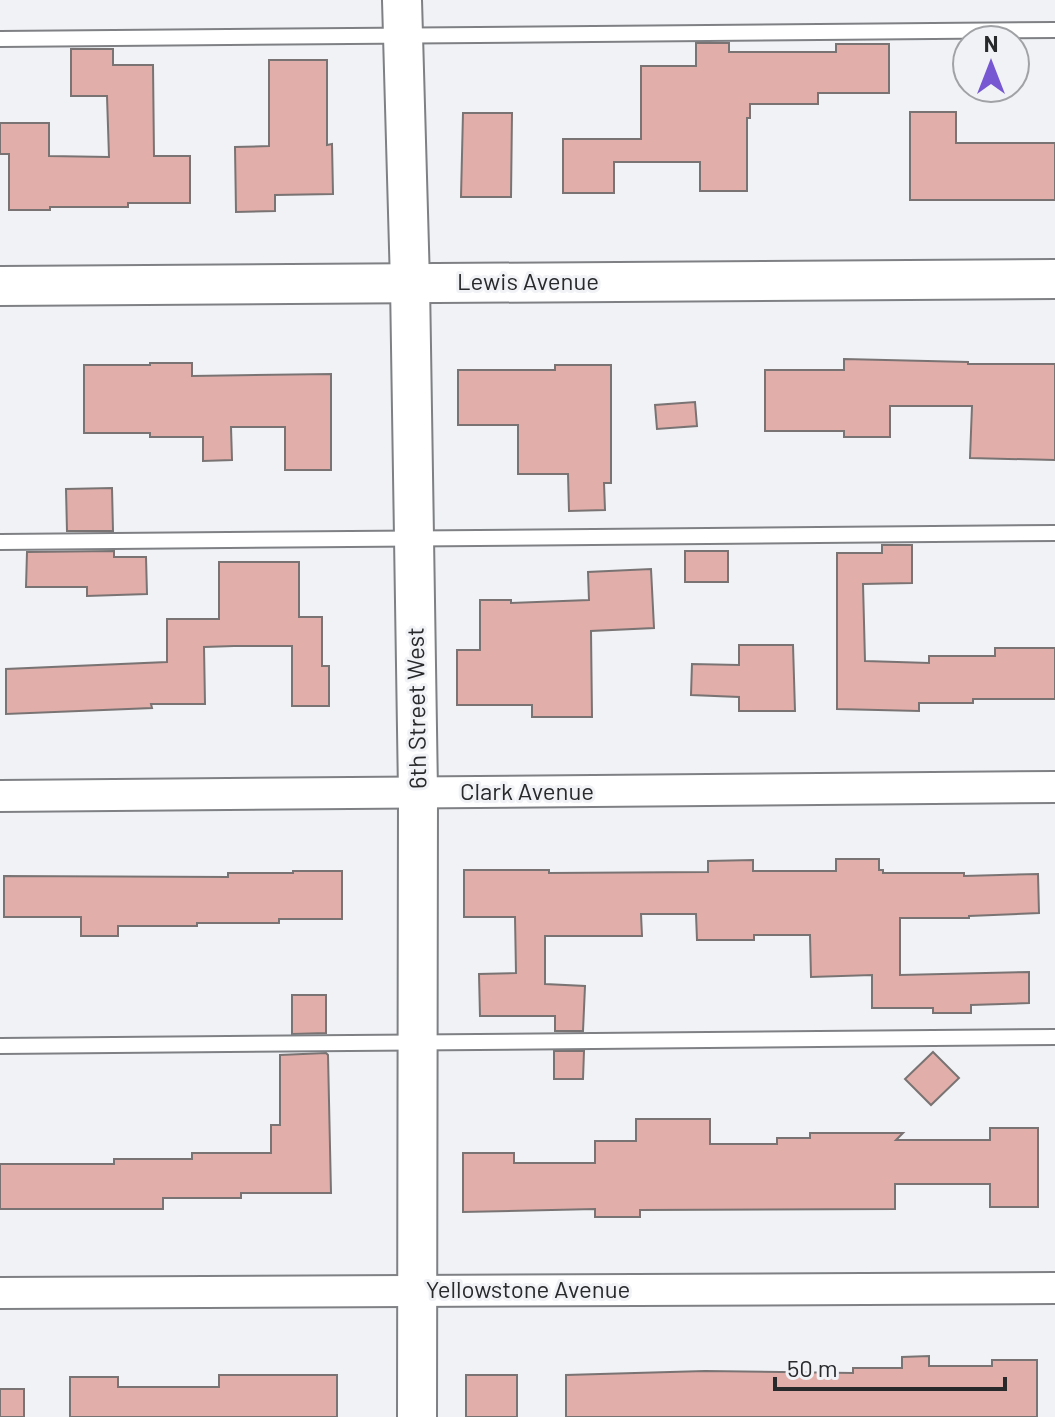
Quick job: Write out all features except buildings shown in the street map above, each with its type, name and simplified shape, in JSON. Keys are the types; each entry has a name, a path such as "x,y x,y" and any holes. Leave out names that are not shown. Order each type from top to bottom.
{"street":[{"name":"6th Street West","path":"402,18 410,283 418,792 417,1417"},
{"name":"Lewis Avenue","path":"0,286 1055,279"},
{"name":"Clark Avenue","path":"0,796 1055,787"},
{"name":"Yellowstone Avenue","path":"0,1293 1055,1288"}],"lane":[{"path":"0,39 402,18 1055,30"},
{"path":"0,542 414,536 1055,533"},
{"path":"0,1046 1055,1037"}]}
